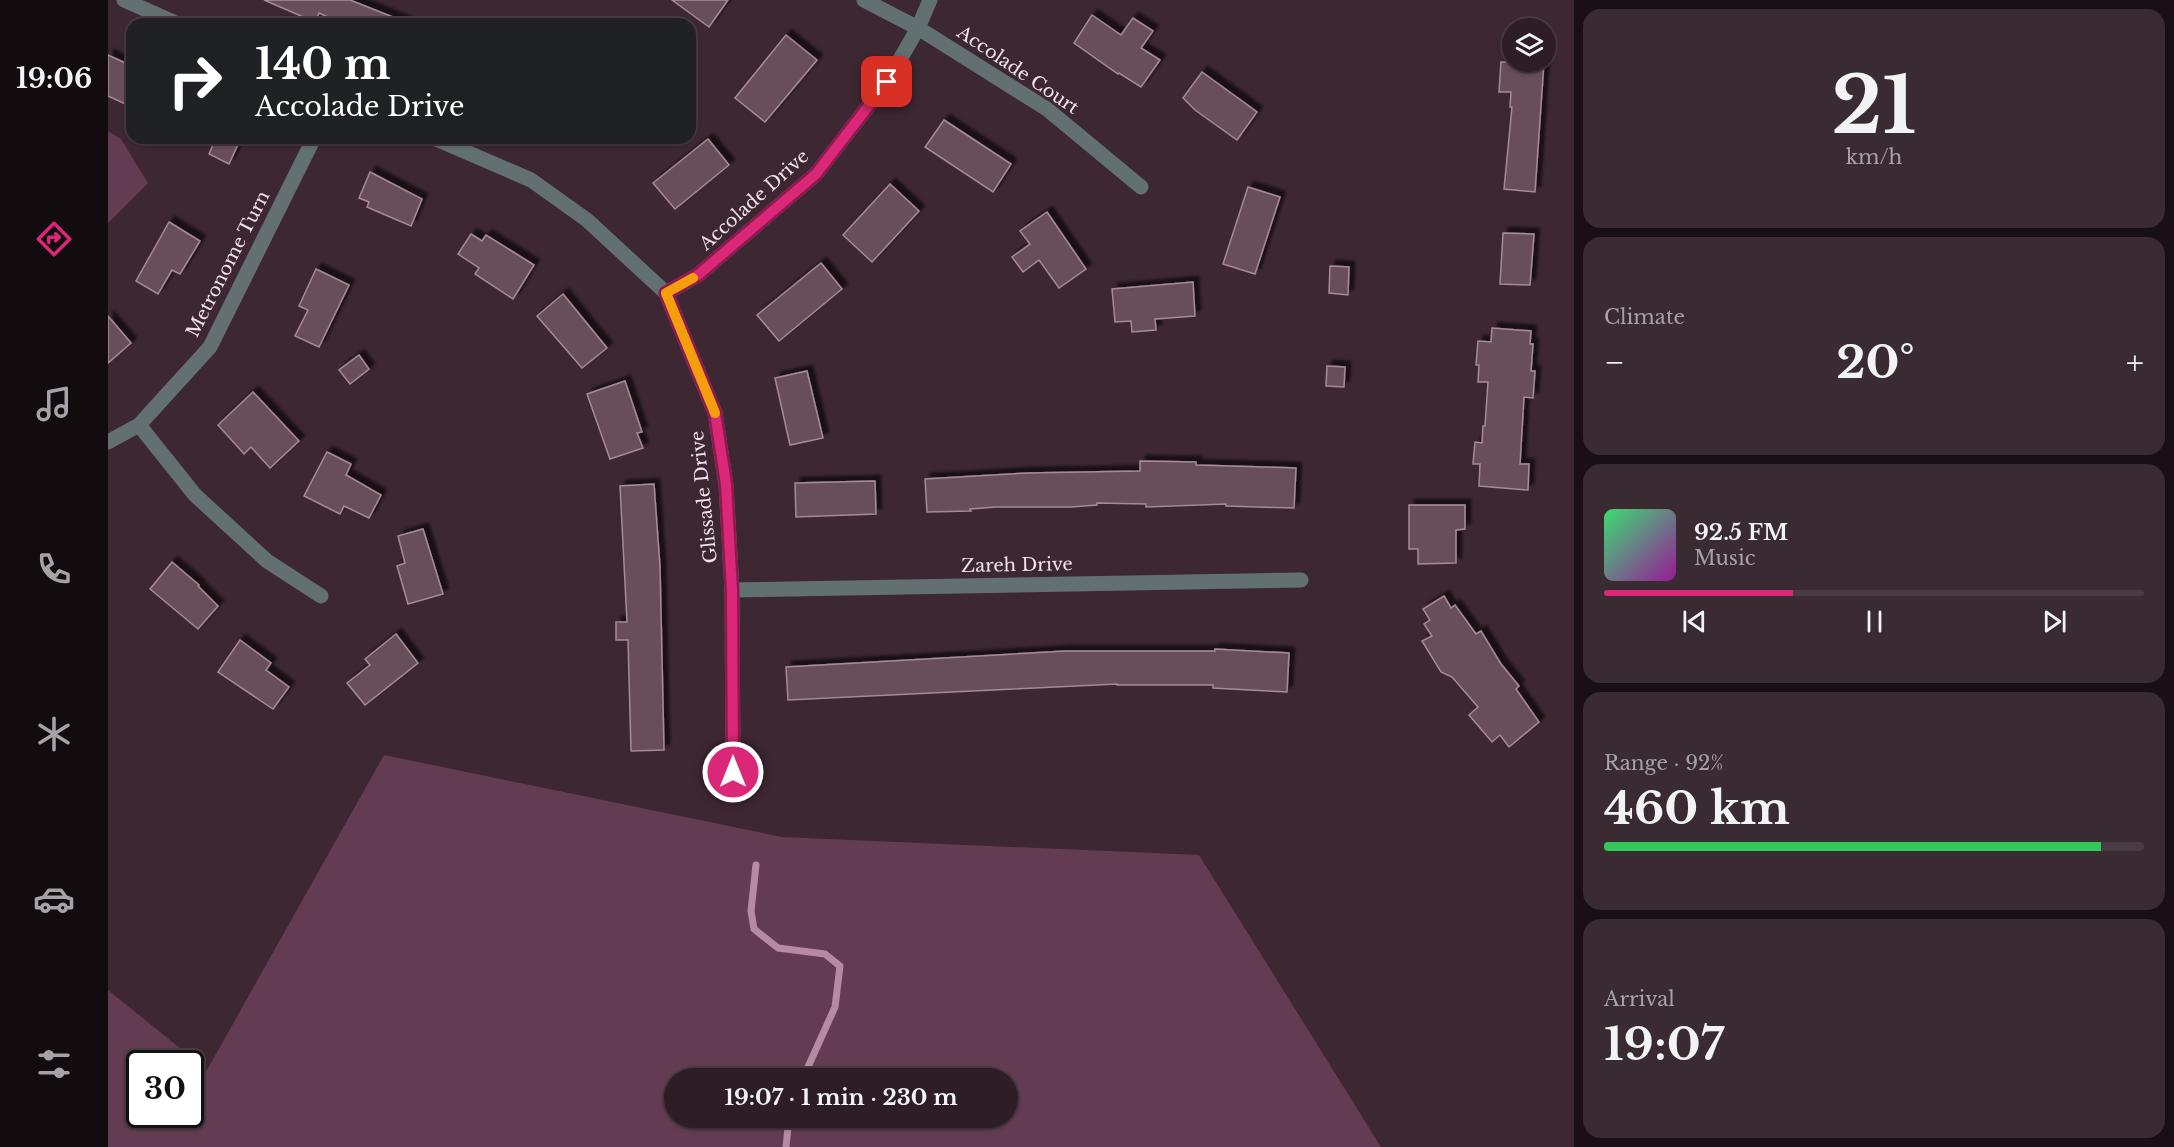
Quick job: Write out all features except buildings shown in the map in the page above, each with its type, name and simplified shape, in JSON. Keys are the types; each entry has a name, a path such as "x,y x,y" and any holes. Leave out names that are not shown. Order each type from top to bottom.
{"street":[{"path":"124,0 164,18"},
{"name":"Accolade Court","path":"864,0 918,28 1047,109 1141,187"},
{"name":"Accolade Drive","path":"666,293 698,275 816,174 887,82 918,28 930,0"},
{"name":"Metronome Turn","path":"108,442 139,425 210,346 311,144"},
{"name":"Glissade Drive","path":"448,144 531,180 587,220 666,293 715,413 726,484 732,590 733,772"},
{"path":"139,425 195,495 267,561 321,596"},
{"name":"Zareh Drive","path":"732,590 1301,580"}],"shaded area":[{"path":"108,131 121,139 148,183 108,223"},
{"path":"384,755 782,837 1199,855 1381,1147 108,1147 108,990 182,1050 126,1050 126,1128 204,1128 204,1068 207,1070"}],"waterway":[{"path":"756,865 751,911 754,929 778,948 825,954 840,966 835,1007 808,1068"},
{"path":"786,1147 788,1128"}],"slow traffic":[{"path":"693,278 666,293 715,413"}],"route":[{"path":"733,772 732,590 726,484 715,413 666,293 698,275 816,174 887,82"}]}
